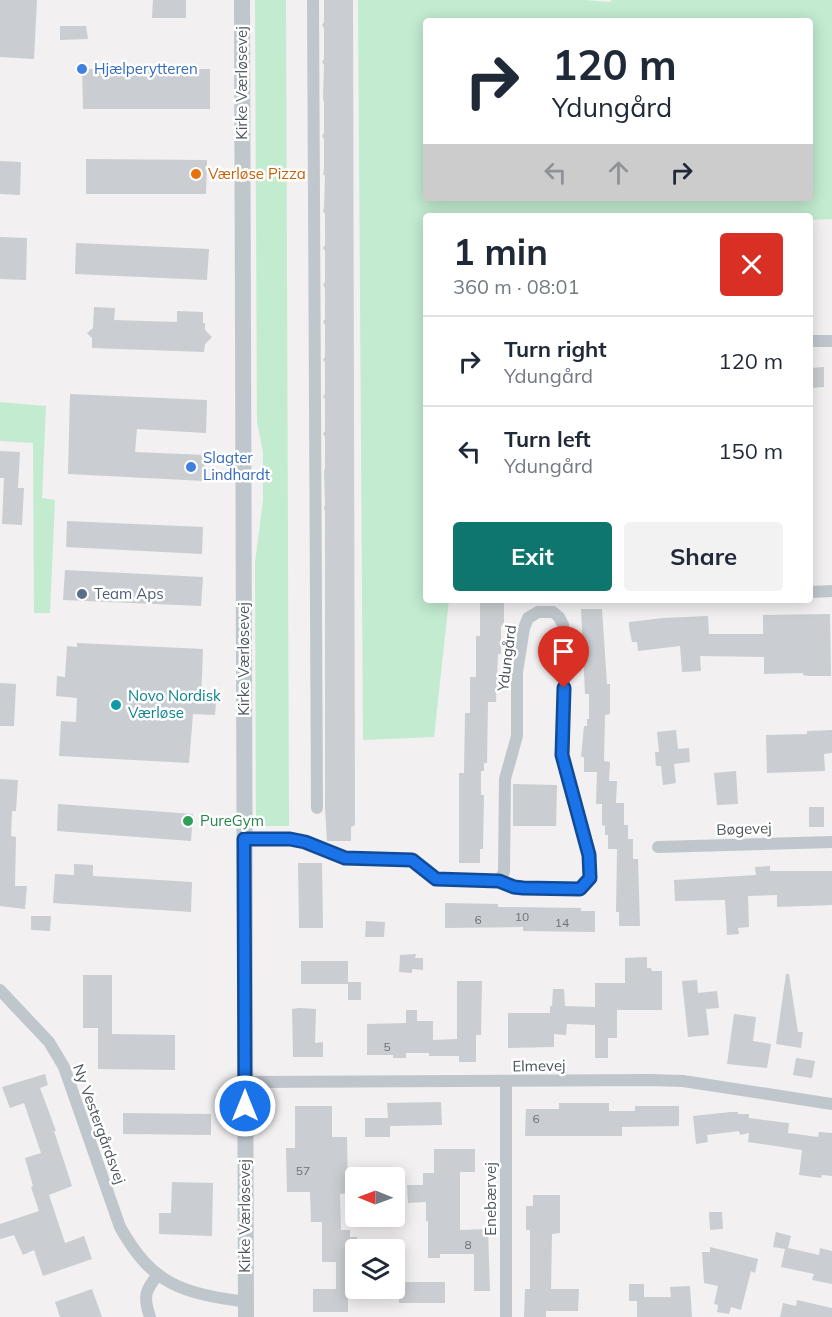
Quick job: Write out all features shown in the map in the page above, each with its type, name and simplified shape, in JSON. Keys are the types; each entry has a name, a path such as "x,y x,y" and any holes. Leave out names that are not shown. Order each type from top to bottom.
{"street":[{"name":"Kirke Værløsevej","path":"242,0 246,1310"},
{"path":"314,0 316,808"},
{"path":"813,341 832,341"},
{"path":"813,592 832,591"},
{"name":"Ydungård","path":"244,839 290,839 305,842 345,858 412,860 436,879 499,881 514,887 580,889 590,878 589,855 562,755 565,644 563,625 552,612 538,612 528,618 524,628 518,672 517,736 505,779 504,872 499,881"},
{"name":"Bøgevej","path":"658,847 832,842"},
{"name":"Ny Vestergårdsvej","path":"0,990 49,1042 64,1067 120,1227 134,1251 158,1275 182,1289 246,1310"},
{"name":"Enebærvej","path":"506,1081 506,1317"},
{"name":"Elmevej","path":"244,1082 683,1081 832,1104"},
{"path":"150,1317 145,1297 148,1286 158,1275"}],"green space":[{"path":"255,0 286,0 289,826 256,826 255,563 263,500 263,452 257,422"},
{"path":"358,0 585,0 610,2 612,0 832,0 832,219 813,220 813,213 423,213 423,603 449,603 434,737 363,740"},
{"path":"0,402 46,406 42,498 55,500 50,613 34,613 33,443 0,441"}],"building":[{"path":"0,0 37,0 34,59 0,57"},
{"path":"153,0 186,0 186,18 152,18"},
{"path":"324,0 353,0 355,825 351,827 351,841 327,841 325,808 325,437 323,434 325,431 325,399 323,397 325,394 325,362 323,360 325,357 325,325 323,322 325,319 325,288 323,285 325,282 325,251 323,248 325,245 325,214 323,211 325,176 323,174 324,139 322,136 324,133 324,65 322,62 324,59 324,28 322,25"},
{"path":"60,26 86,26 88,39 60,40"},
{"path":"82,69 210,69 210,109 83,109"},
{"path":"86,159 207,160 206,194 86,194"},
{"path":"0,161 21,162 20,195 0,194"},
{"path":"0,237 27,238 26,280 0,279"},
{"path":"76,243 209,249 207,280 75,274"},
{"path":"94,307 115,308 114,320 177,322 177,311 203,312 205,330 212,337 205,344 204,352 92,348 92,338 87,333 93,328"},
{"path":"824,367 824,387 813,388 813,368"},
{"path":"70,394 207,400 206,433 137,429 135,452 205,455 204,481 68,474"},
{"path":"0,451 20,452 18,488 24,488 22,525 2,524 4,478 0,478"},
{"path":"67,521 203,527 202,554 66,547"},
{"path":"65,570 203,577 201,606 63,600"},
{"path":"480,603 504,603 501,654 498,654 496,702 488,702 487,763 484,763 484,771 481,771 481,795 484,795 483,849 480,849 480,863 459,863 459,773 464,773 465,713 470,713 470,677 476,677 476,636 480,636"},
{"path":"581,609 602,609 607,684 610,684 610,714 605,715 604,761 610,762 609,781 617,781 616,803 624,803 624,825 628,825 628,839 633,839 633,859 638,859 640,926 619,926 619,912 616,912 617,849 608,849 608,835 605,835 605,826 602,825 602,804 596,804 597,772 584,772 584,757 581,757 584,726 587,726 587,719 589,719 589,694 585,694"},
{"path":"830,614 831,676 808,676 803,673 764,674 764,657 700,656 701,671 682,672 680,646 638,651 637,642 632,642 629,627 629,622 708,616 709,634 763,634 763,615"},
{"name":"Novo Nordisk Værløse","path":"77,643 203,649 201,701 216,702 215,715 193,714 189,763 59,756 61,721 76,722 77,698 56,696 57,676 65,677 67,646 77,647"},
{"path":"0,683 16,684 14,726 0,726"},
{"path":"676,730 678,749 689,748 690,762 674,764 676,783 663,785 661,766 656,766 655,752 659,752 657,732"},
{"path":"832,730 832,753 824,754 825,771 767,773 766,735 807,734 807,731"},
{"path":"736,771 738,804 717,805 714,773"},
{"path":"0,779 18,780 16,811 12,811 11,836 16,837 15,886 27,886 25,909 0,906"},
{"path":"513,784 557,785 556,826 513,826"},
{"path":"58,804 193,814 191,841 57,831"},
{"path":"809,807 824,807 824,827 809,827"},
{"path":"298,863 322,863 323,928 299,928"},
{"path":"74,864 93,865 93,876 192,882 191,912 53,903 55,874 74,875"},
{"path":"770,866 770,871 832,871 832,905 777,907 777,895 748,896 749,927 738,928 739,934 727,935 725,900 675,901 674,880 756,875 755,867"},
{"path":"445,903 498,904 498,907 581,908 581,911 595,911 595,932 523,931 523,927 445,928"},
{"path":"31,916 51,916 50,931 31,930"},
{"path":"366,921 385,922 384,937 365,937"},
{"path":"416,954 415,958 423,958 423,970 412,969 412,973 399,972 400,955"},
{"path":"647,957 647,968 651,968 652,971 662,971 662,1010 617,1010 617,1038 608,1038 608,1058 595,1058 595,1025 567,1024 566,1035 554,1034 554,1047 508,1048 508,1013 550,1013 553,989 564,989 565,1006 595,1007 595,983 625,983 625,958"},
{"path":"301,961 348,961 348,984 301,984"},
{"path":"786,974 789,974 798,1032 803,1032 801,1048 776,1044"},
{"path":"83,975 112,975 112,1034 175,1035 175,1070 98,1069 98,1028 83,1028"},
{"path":"697,980 698,993 717,991 719,1008 706,1009 709,1035 688,1037 682,981"},
{"path":"457,981 482,981 481,1035 476,1035 476,1062 459,1062 459,1056 429,1056 429,1053 406,1053 406,1058 393,1058 393,1055 367,1055 367,1024 406,1023 406,1010 417,1010 417,1021 433,1021 433,1040 457,1039"},
{"path":"348,982 361,982 361,1000 348,1000"},
{"path":"292,1009 316,1009 315,1043 323,1042 323,1057 293,1057"},
{"path":"734,1014 756,1017 753,1041 771,1044 767,1068 727,1064"},
{"path":"796,1058 815,1061 812,1078 793,1075"},
{"path":"45,1074 48,1085 40,1088 56,1131 54,1131 72,1186 49,1195 65,1243 84,1236 92,1259 43,1276 34,1250 23,1255 14,1235 0,1239 0,1224 39,1211 25,1158 41,1153 24,1103 10,1108 2,1087"},
{"path":"441,1102 442,1125 390,1126 390,1137 365,1137 365,1118 388,1118 387,1103"},
{"path":"559,1103 609,1103 609,1111 635,1111 635,1106 679,1106 679,1126 622,1127 622,1136 525,1136 526,1109 559,1109"},
{"path":"295,1106 332,1106 332,1137 347,1137 345,1193 340,1194 341,1230 350,1230 350,1237 357,1237 357,1239 345,1239 345,1299 348,1299 348,1312 313,1312 313,1289 336,1289 336,1262 322,1262 322,1222 311,1222 310,1192 287,1192 286,1148 295,1148"},
{"path":"731,1112 749,1114 749,1118 789,1123 788,1133 818,1137 819,1132 832,1133 832,1176 822,1175 821,1178 799,1175 802,1150 748,1142 749,1133 740,1135 739,1131 707,1135 708,1142 696,1144 693,1116"},
{"path":"123,1113 211,1114 211,1135 123,1134"},
{"path":"434,1149 475,1149 475,1172 460,1172 460,1230 488,1229 490,1291 474,1291 474,1254 440,1254 440,1258 428,1258 426,1202 408,1203 407,1185 423,1185 423,1173 434,1173"},
{"path":"172,1182 213,1183 212,1236 159,1234 159,1213 171,1213"},
{"path":"533,1195 560,1195 560,1233 552,1234 551,1289 579,1289 578,1311 546,1311 546,1317 524,1317 525,1289 530,1289 530,1230 526,1230 526,1206 533,1206"},
{"path":"709,1212 722,1212 723,1229 710,1230"},
{"path":"776,1232 791,1236 788,1248 819,1255 820,1248 832,1251 832,1284 812,1280 814,1274 781,1267 785,1249 773,1247"},
{"path":"710,1247 758,1259 755,1273 751,1271 741,1310 731,1307 729,1314 717,1312 718,1305 714,1304 718,1286 704,1283 702,1252 710,1252"},
{"path":"405,1282 445,1282 445,1303 399,1303 399,1299 405,1299"},
{"path":"629,1284 644,1284 644,1297 671,1297 670,1287 690,1286 692,1317 637,1317 637,1301 629,1301"},
{"path":"92,1289 102,1317 60,1317 55,1302"},
{"path":"797,1300 832,1308 832,1317 780,1317 783,1303 796,1306"}],"place":[{"name":"Hjælperytteren","path":"82,69"},
{"name":"Værløse Pizza","path":"196,174"},
{"name":"Slagter Lindhardt","path":"191,467"},
{"name":"Team Aps","path":"82,594"},
{"name":"Novo Nordisk Værløse","path":"116,705"},
{"name":"PureGym","path":"188,821"}],"route":[{"path":"245,1106 244,839 290,839 309,843 345,858 412,860 436,879 499,881 523,888 580,889 590,878 589,855 562,755 564,688"}]}
